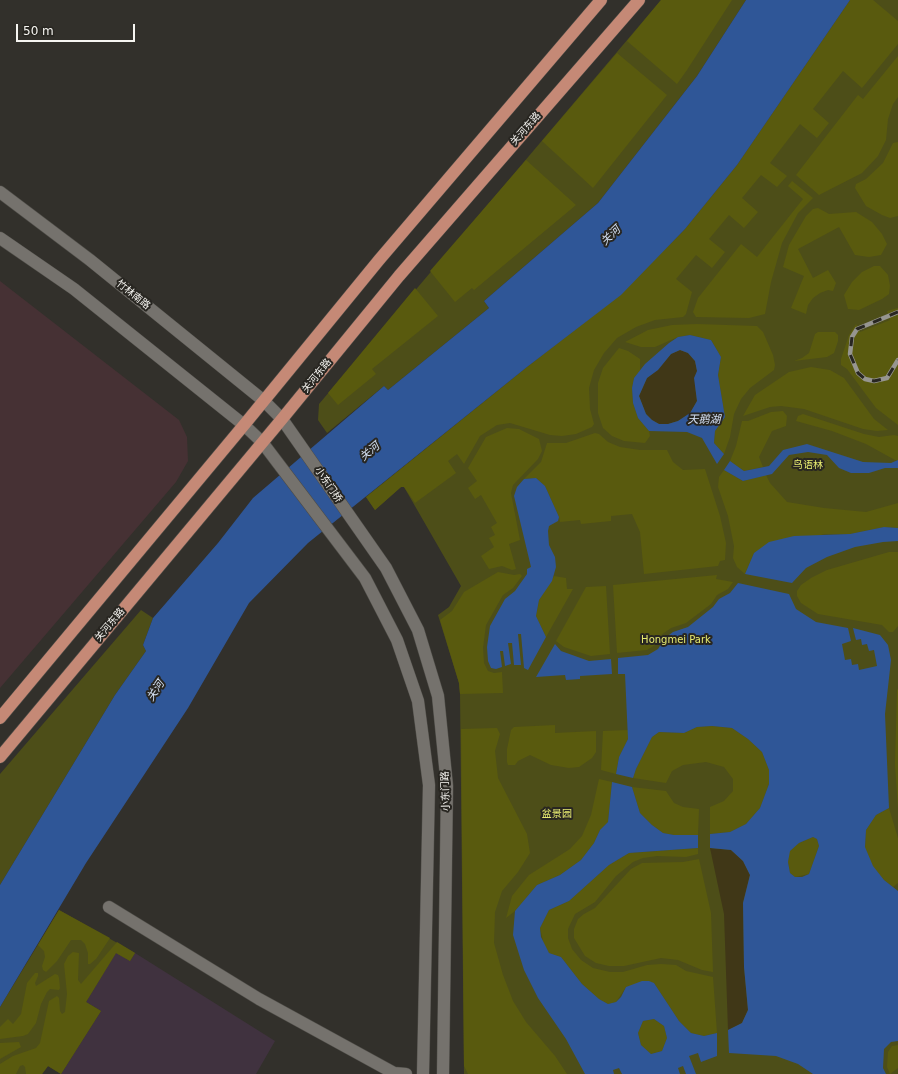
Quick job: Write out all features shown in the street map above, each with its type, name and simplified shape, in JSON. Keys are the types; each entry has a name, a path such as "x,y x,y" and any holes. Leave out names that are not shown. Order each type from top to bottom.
{"main road":[{"path":"0,718 264,401 379,260 601,0"},
{"name":"关河东路","path":"0,757 282,419 398,276 639,0"},
{"name":"竹林南路","path":"0,192 90,260 264,401"},
{"path":"0,238 74,289 244,425 262,442"},
{"path":"264,401 282,419"},
{"name":"小东门桥","path":"282,419 357,527"},
{"name":"小东门路","path":"262,442 365,578 397,640 418,701 429,785 423,1074"},
{"name":"小东门路","path":"357,527 386,568 418,630 438,696 448,786 443,1074"},
{"path":"109,907 259,999 394,1073 406,1074"}],"shaded area":[{"path":"661,0 732,0 677,84 627,41"},
{"path":"850,0 873,0 898,21 898,44 862,88 843,71 813,109 829,123 817,138 800,124 770,163 787,176 777,187 761,175 742,198 758,212 744,228 729,215 709,239 725,252 712,268 696,255 676,279 692,292 686,314 683,317 655,320 636,327 617,338 604,353 594,370 589,388 590,409 594,424 592,427 576,434 562,436 550,435 510,423 497,425 480,436 464,464 457,454 448,461 456,473 415,503 404,487 401,487 375,510 366,497 527,367 620,295 685,229 737,165"},
{"path":"617,53 667,95 593,188 542,141"},
{"path":"898,56 898,97 893,104 888,119 886,140 878,156 862,173 819,195 796,175 858,95 863,99"},
{"path":"898,142 898,216 890,218 866,206 855,188 856,184 866,179 883,163 893,143"},
{"path":"526,160 576,205 474,290 472,288 455,302 430,271"},
{"path":"792,181 813,198 798,213 782,243 771,282 765,314 749,318 696,317 693,312 698,298 741,244 757,257 803,199 788,186"},
{"path":"818,208 829,214 856,212 872,222 882,234 887,244 881,255 869,257 855,255 839,227 798,249 813,278 828,270 836,283 833,291 828,290 813,298 808,305 806,314 791,308 804,276 783,267 789,245 806,216 813,209"},
{"path":"874,266 880,266 888,275 890,286 889,294 859,310 848,309 844,295 852,282 862,272"},
{"path":"0,281 179,420 187,437 188,461 176,482 0,688"},
{"path":"415,288 438,316 372,369 376,374 338,405 328,393"},
{"path":"898,308 898,425 876,408 847,369 841,365 841,359 849,335 856,324 860,332 890,320 887,311"},
{"path":"697,324 757,326 763,332 773,355 775,365 774,370 750,388 741,399 734,414 730,437 724,454 714,443 715,431 725,417 718,375 721,357 711,340 690,335 678,337 655,347 641,347 625,342 648,330 672,325"},
{"path":"818,332 835,332 838,335 838,341 834,353 827,357 794,361 809,353 815,334"},
{"path":"619,348 628,351 640,359 640,371 634,378 632,388 633,403 638,418 649,431 650,436 645,443 624,441 612,436 603,428 598,413 598,383 603,368"},
{"path":"811,367 830,370 844,378 874,419 888,430 877,431 863,429 804,409 781,406 770,407 743,416 755,395 789,372"},
{"path":"783,411 787,416 786,426 772,431 759,457 763,467 744,471 730,461 736,446 742,421 748,421 771,412"},
{"path":"803,414 864,434 879,437 894,435 898,436 898,460 895,460 866,444 832,431 796,421 798,416"},
{"path":"507,428 519,429 539,439 542,451 538,459 513,485 511,493 520,540 509,544 516,569 512,570 502,566 489,569 481,556 494,547 489,538 495,535 491,527 497,523 481,495 475,499 468,488 477,481 468,468 486,437"},
{"path":"595,433 599,434 608,442 620,447 640,450 667,450 673,462 683,470 705,469 720,516 726,543 725,560 720,561 718,566 644,574 640,532 632,514 611,516 611,521 581,524 580,520 560,522 545,486 536,478 524,479 541,462 547,443 566,443"},
{"path":"724,470 743,481 766,475 770,483 787,502 824,508 866,512 898,503 898,528 884,527 850,534 825,534 754,553 745,574 737,567 733,558 734,546 728,516 718,487 719,477"},
{"path":"889,552 898,552 898,626 893,632 889,632 882,625 818,614 801,603 797,596 797,591 801,585 827,570"},
{"path":"498,572 514,575 520,574 522,576 513,588 503,595 486,625 483,648 484,663 488,671 494,673 502,672 503,693 460,694 459,683 440,620 452,611 464,592"},
{"path":"717,575 716,579 733,582 728,589 717,595 711,604 686,623 671,628 661,635 655,645 647,650 617,653 613,585"},
{"path":"554,576 566,578 567,589 573,589 546,637 536,616 539,600"},
{"path":"606,586 610,654 591,656 564,647 556,641 586,587"},
{"path":"897,689 898,690 898,809 895,764"},
{"path":"555,725 555,733 596,731 596,752 592,758 579,767 569,768 551,765 530,755 518,761 515,765 508,765 507,749 511,730 514,727"},
{"path":"712,726 732,728 748,739 762,752 769,770 769,784 760,808 746,824 730,832 710,834 710,807 724,801 733,791 733,779 724,767 706,762 683,765 672,771 666,783 633,778 652,737 659,732 684,733 697,727"},
{"path":"497,728 500,734 495,751 498,778 527,834 530,853 518,872 502,891 495,912 494,943 503,975 513,1001 526,1022 555,1056 567,1074 468,1074 464,1066 461,729"},
{"path":"628,730 628,739 619,757 616,774 601,770 603,731"},
{"path":"599,779 612,782 608,822 600,830 594,843 581,860 560,875 537,885 515,911 506,918 512,896 529,875 570,849 582,836 591,815"},
{"path":"632,787 666,791 674,803 683,807 699,809 698,835 674,835 663,833 652,825 640,813"},
{"path":"889,808 898,838 898,883 893,887 884,880 872,866 865,848 866,830 876,815"},
{"path":"813,837 817,839 819,846 809,874 795,877 790,873 788,862 789,851 799,843"},
{"path":"698,848 698,854 686,857 657,856 643,858 633,862 616,876 595,902 575,914 568,929 568,938 572,949 581,960 593,968 610,972 623,972 647,965 676,965 686,971 713,977 717,1033 704,1036 691,1033 679,1021 654,983 626,987 616,1002 608,1004 599,999 582,984 561,957 549,953 544,945 540,928 549,910 569,901 609,865 629,853"},
{"path":"699,859 711,913 713,972 702,970 678,960 661,958 624,966 609,966 596,963 585,956 574,938 574,929 578,919 595,908 631,869 642,863 683,862"},
{"path":"59,910 110,938 96,959 90,964 88,964 88,953 85,944 81,940 71,940 57,961 46,972 43,970 42,966 45,957 44,951 38,945"},
{"path":"117,942 135,953 130,961 116,953 86,1002 101,1011 61,1074 48,1066 42,1074 26,1074 25,1067 23,1065 20,1066 16,1074 0,1074 0,1064 13,1056 36,1048 40,1043 49,1001 57,996 59,998 60,1011 62,1014 65,1012 67,994 64,964 68,956 73,952 79,953 78,980 81,984"},
{"path":"116,952 130,961 135,953 275,1041 256,1074 61,1074 101,1011 86,1002"},
{"path":"35,973 38,973 35,983 36,986 55,974 58,975 59,990 50,989 47,992 41,1004 36,1023 28,1034 0,1039 0,1027 8,1019 13,1024 21,1014 27,983"},
{"path":"654,1019 664,1026 667,1038 662,1051 651,1054 641,1045 638,1033 643,1021"},
{"path":"19,1042 21,1047 0,1059 0,1043"},
{"path":"898,1045 898,1068 890,1074 887,1067 888,1052 892,1046"}],"green space":[{"path":"661,0 746,0 697,76 598,203 484,301 489,308 388,390 384,386 327,433 318,420 319,404"},
{"name":"Hongmei Park","path":"850,0 898,0 898,1074 464,1074 460,694 459,683 438,615 449,607 461,586 404,487 401,487 375,510 366,497 527,367 620,295 685,229 737,165"},
{"path":"141,610 153,618 143,645 146,651 115,695 0,885 0,774"},
{"path":"59,910 135,953 130,961 116,953 86,1002 101,1011 61,1074 48,1066 42,1074 0,1074 0,1007"}],"sand":[{"path":"680,350 688,353 695,361 697,371 695,385 697,401 690,414 678,421 668,424 659,424 646,414 639,396 647,378 658,369 671,354"},
{"path":"710,848 731,850 743,861 750,875 743,903 744,967 748,1010 742,1023 728,1030 724,914"}],"water":[{"name":"关河","path":"746,0 850,0 737,165 685,229 621,295 527,367 308,543 249,603 188,708 86,863 0,1007 0,885 115,695 146,651 143,645 153,618 218,543 253,498 384,386 388,390 489,308 484,301 598,203 697,76"},
{"name":"天鹅湖","path":"690,335 711,340 721,357 718,375 725,417 715,431 714,443 724,454 717,464 702,438 687,432 649,431 638,418 633,403 632,388 634,378 645,364 678,337","holes":["680,350 688,353 695,361 697,371 694,378 697,401 690,413 678,421 668,424 659,424 646,414 639,396 647,378 658,370 671,354"]},
{"path":"807,444 863,462 891,463 898,460 898,468 885,468 869,473 851,473 839,468 827,455 808,452 789,455 772,474 743,481 724,470 730,461 744,471 769,466 783,450"},
{"path":"536,478 545,486 559,517 558,521 549,526 548,531 549,545 555,557 556,567 552,581 539,600 536,616 546,637 528,670 524,668 521,634 518,634 521,665 514,665 512,643 508,643 511,664 505,666 503,651 500,651 502,667 496,669 491,668 488,661 487,647 490,626 505,599 515,591 527,574 527,569 531,567 514,496 517,487 524,479"},
{"path":"884,527 898,528 898,541 855,547 827,557 806,568 792,583 745,574 754,553 769,542 794,536 850,534"},
{"path":"738,583 789,594 796,609 816,622 848,628 851,641 842,644 845,660 851,659 852,665 858,664 859,670 877,666 874,650 869,651 867,644 862,645 861,639 856,640 853,628 880,635 888,645 891,660 885,714 889,808 876,815 866,830 865,847 873,866 884,880 898,891 898,1041 891,1042 884,1049 883,1068 886,1074 813,1074 798,1064 776,1056 729,1053 728,1030 742,1023 748,1010 744,967 743,903 750,875 743,861 731,850 710,848 710,834 730,832 746,824 760,808 769,784 769,770 762,752 748,739 732,728 712,726 697,727 684,733 659,732 652,737 633,778 616,774 619,757 628,739 625,674 618,674 618,658 648,655 658,649 665,638 673,632 688,627 713,607 719,599 730,593","holes":["813,837 817,839 819,846 809,874 802,877 795,877 790,873 788,862 790,851 799,843"]},
{"path":"555,644 561,651 589,661 611,659 612,674 580,676 580,679 566,680 565,675 536,677"},
{"path":"612,782 632,787 640,813 652,825 663,833 674,835 698,835 698,848 629,853 609,865 569,901 549,910 540,928 541,937 549,953 561,957 582,984 599,999 608,1004 616,1002 621,997 626,987 642,981 649,981 654,983 679,1021 691,1033 704,1036 717,1033 717,1056 701,1062 698,1053 689,1056 696,1074 686,1074 683,1066 678,1068 680,1074 622,1074 619,1068 613,1070 614,1074 585,1074 566,1039 538,998 524,970 513,935 515,911 537,885 560,875 581,860 594,843 600,830 608,822","holes":["654,1019 664,1026 667,1038 662,1051 651,1054 641,1045 638,1033 643,1021"]}],"railway":[{"path":"898,312 857,329 852,337 850,354 858,373 865,379 874,381 887,378 898,360"}],"park label":[{"name":"鸟语林","path":"808,465"},
{"name":"盆景园","path":"557,814"}]}
